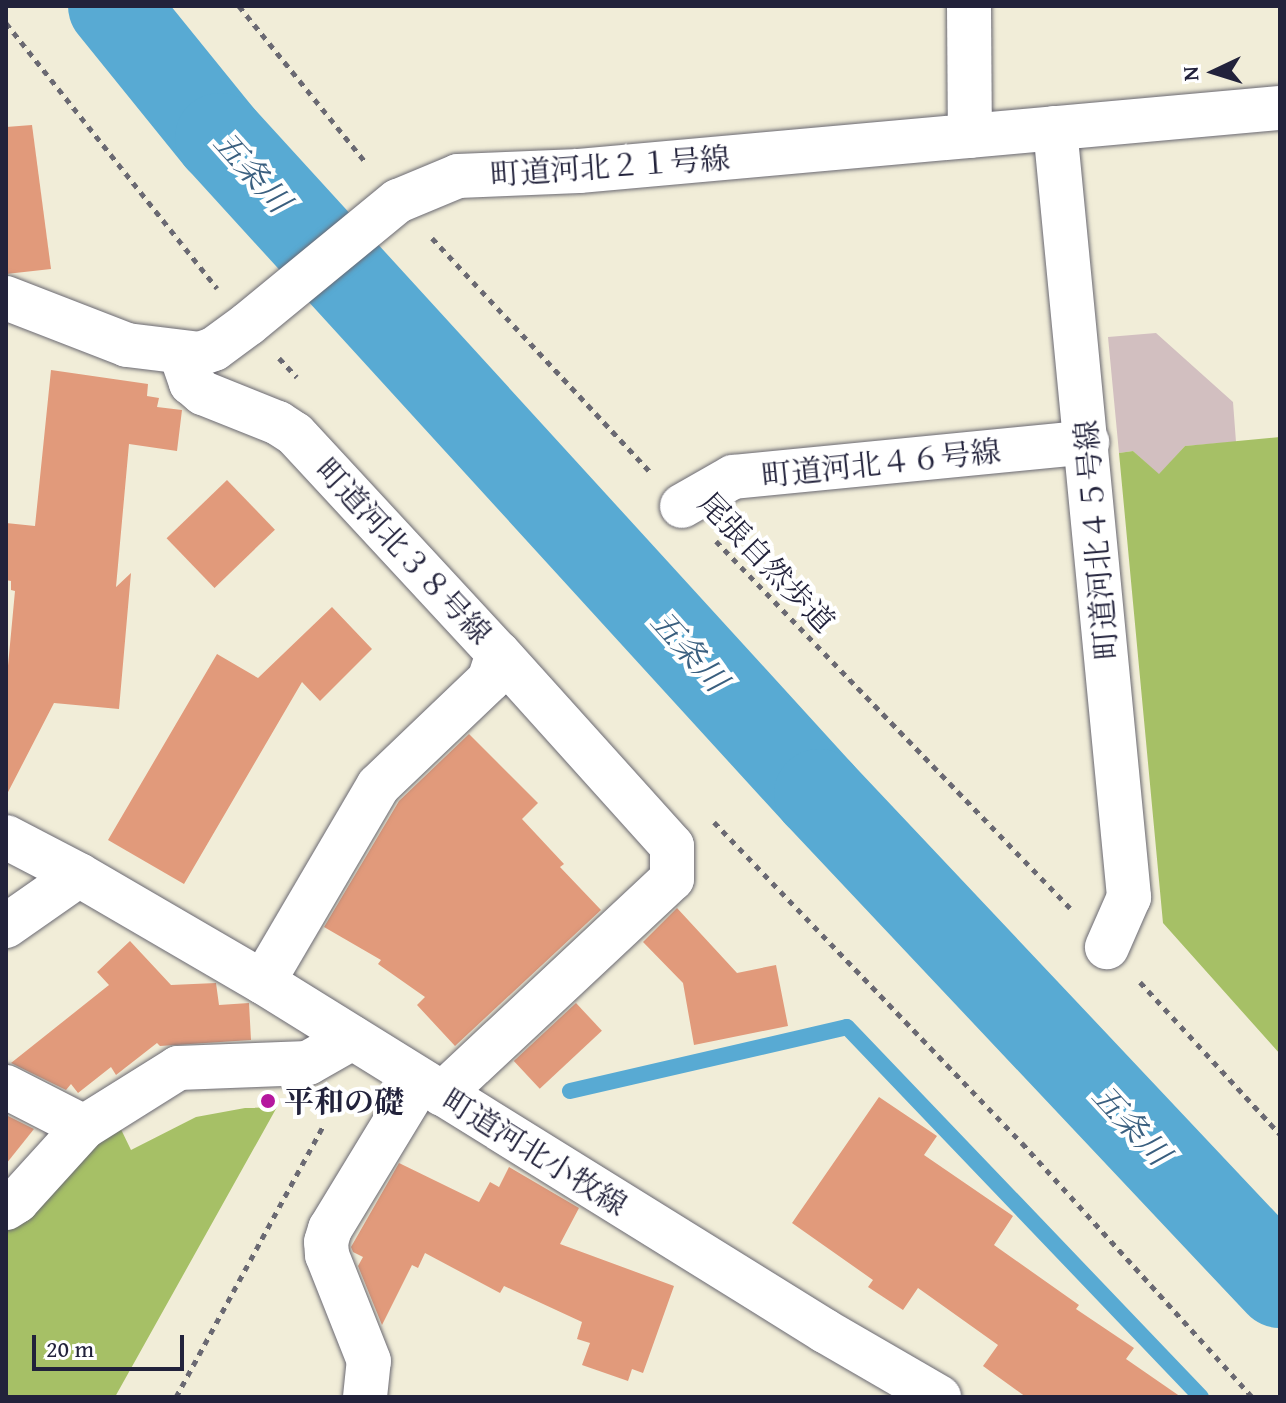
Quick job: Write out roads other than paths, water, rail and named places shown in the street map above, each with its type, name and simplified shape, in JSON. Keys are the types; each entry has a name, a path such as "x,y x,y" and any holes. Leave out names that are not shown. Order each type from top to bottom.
{"street":[{"path":"969,6 970,136"},
{"name":"町道河北２１号線","path":"6,298 127,345 181,354 214,349 398,201 458,176 579,171 1280,108"},
{"name":"町道河北４５号線","path":"1055,128 1129,897 1107,947"},
{"name":"町道河北３８号線","path":"181,354 191,383 203,393 278,423 295,434 498,653 489,680 378,786 263,982"},
{"name":"町道河北４６号線","path":"682,506 733,477 1087,442"},
{"path":"365,1397 369,1361 327,1255 326,1242 330,1229 431,1088 672,879 672,846 498,653"},
{"name":"町道河北小牧線","path":"6,837 79,875 263,982 825,1331 939,1397"},
{"path":"6,926 79,875"},
{"path":"6,1208 17,1201 84,1127 178,1068 308,1063 352,1038"},
{"path":"6,1087 84,1127"}],"waterway":[{"name":"五条川","path":"113,6 220,138 819,794 1280,1283"},
{"path":"570,1091 847,1027 1201,1397"}],"place":[{"name":"平和の礎","path":"268,1101"}]}
